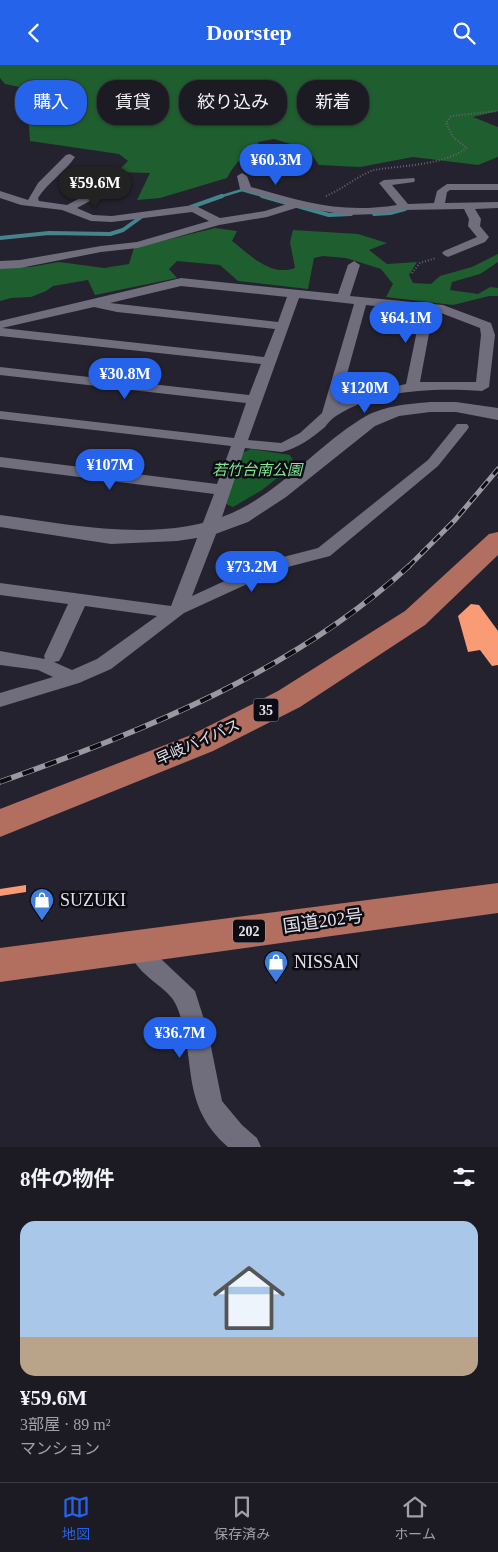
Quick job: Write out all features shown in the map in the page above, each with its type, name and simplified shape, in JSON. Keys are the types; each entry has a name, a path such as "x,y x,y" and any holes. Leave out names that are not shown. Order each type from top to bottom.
{"highway":[{"name":"早岐バイパス","path":"0,823 202,743 289,699 416,618 498,540"},
{"name":"国道202号","path":"0,965 498,898"}],"street":[{"path":"34,204 33,198 42,183 60,170 70,157"},
{"path":"242,176 244,187 247,189 299,204 333,211 378,211 439,204 468,207 498,205"},
{"path":"408,208 384,183 410,180"},
{"path":"67,209 97,193 107,182"},
{"path":"439,204 443,189 447,187 498,187"},
{"path":"0,194 15,201 67,209 78,215 102,219 194,208 218,222"},
{"path":"0,265 20,264 101,249 138,245 218,222 267,214 299,204"},
{"path":"448,253 481,240 483,237 474,226 475,219 468,207"},
{"path":"343,298 354,265"},
{"path":"0,325 181,282 443,309 486,326 488,335 482,387 452,384 412,386 370,396 330,414 297,443 282,448 0,415"},
{"path":"176,611 210,529 268,361 295,293"},
{"path":"330,414 361,300"},
{"path":"90,303 117,308 281,327"},
{"path":"412,386 428,307"},
{"path":"0,331 268,361"},
{"path":"0,371 254,400"},
{"path":"0,521 111,537 177,534 210,529 241,517 278,493 368,422 396,411 430,407 456,407 490,412"},
{"path":"0,700 72,678 104,664 176,611 274,565 324,552 433,463 462,427"},
{"path":"0,462 224,490"},
{"path":"0,589 176,611"},
{"path":"53,656 80,600"},
{"path":"0,658 41,664 72,678"},
{"path":"137,946 152,966 187,999 196,1032 204,1082 211,1109 233,1134 248,1147"}],"path":[{"path":"299,204 339,191 365,173 374,170 459,155 467,149 453,137 449,130 446,123 450,116 498,111"},
{"path":"412,273 420,263 448,253"}],"green space":[{"path":"0,65 498,65 498,111 473,117 498,127 498,157 478,165 413,157 360,167 319,165 307,149 274,139 258,142 261,150 241,159 227,178 160,198 137,200 150,173 117,172 128,161 119,154 30,141 29,125 87,125 87,80 15,80 15,86 5,84 0,78"},
{"path":"215,228 237,231 232,241 261,263 278,270 295,268 290,242 293,230 358,234 387,243 369,250 387,264 417,262 409,275 413,283 431,284 440,276 472,267 498,254 498,262 480,274 452,282 450,290 478,294 490,287 498,288 498,296 489,296 453,305 386,297 393,284 381,269 346,258 323,256 314,258 308,289 238,281 220,265 177,261 169,269 177,278 95,295 88,280 53,286 31,297 11,298 0,301 0,267 30,267 59,262 104,268 129,264 134,248"},
{"name":"若竹台南公園","path":"251,449 290,455 295,464 262,490 233,507 224,503 242,453"}],"building":[{"path":"471,604 479,605 498,631 498,665 492,666 480,650 468,652 458,616"},
{"path":"26,885 26,892 0,896 0,889"}],"waterway":[{"path":"220,197 242,190 266,197"},
{"path":"262,196 329,215 351,214"},
{"path":"191,207 220,197"},
{"path":"374,214 390,213 405,209"},
{"path":"0,238 49,233 110,234 123,230 141,217"}],"railway":[{"path":"409,566 455,520 498,469"},
{"path":"0,782 163,719 267,667 317,637 364,604 409,566"}],"place":[{"name":"SUZUKI","path":"42,921"},
{"name":"NISSAN","path":"276,983"}]}
